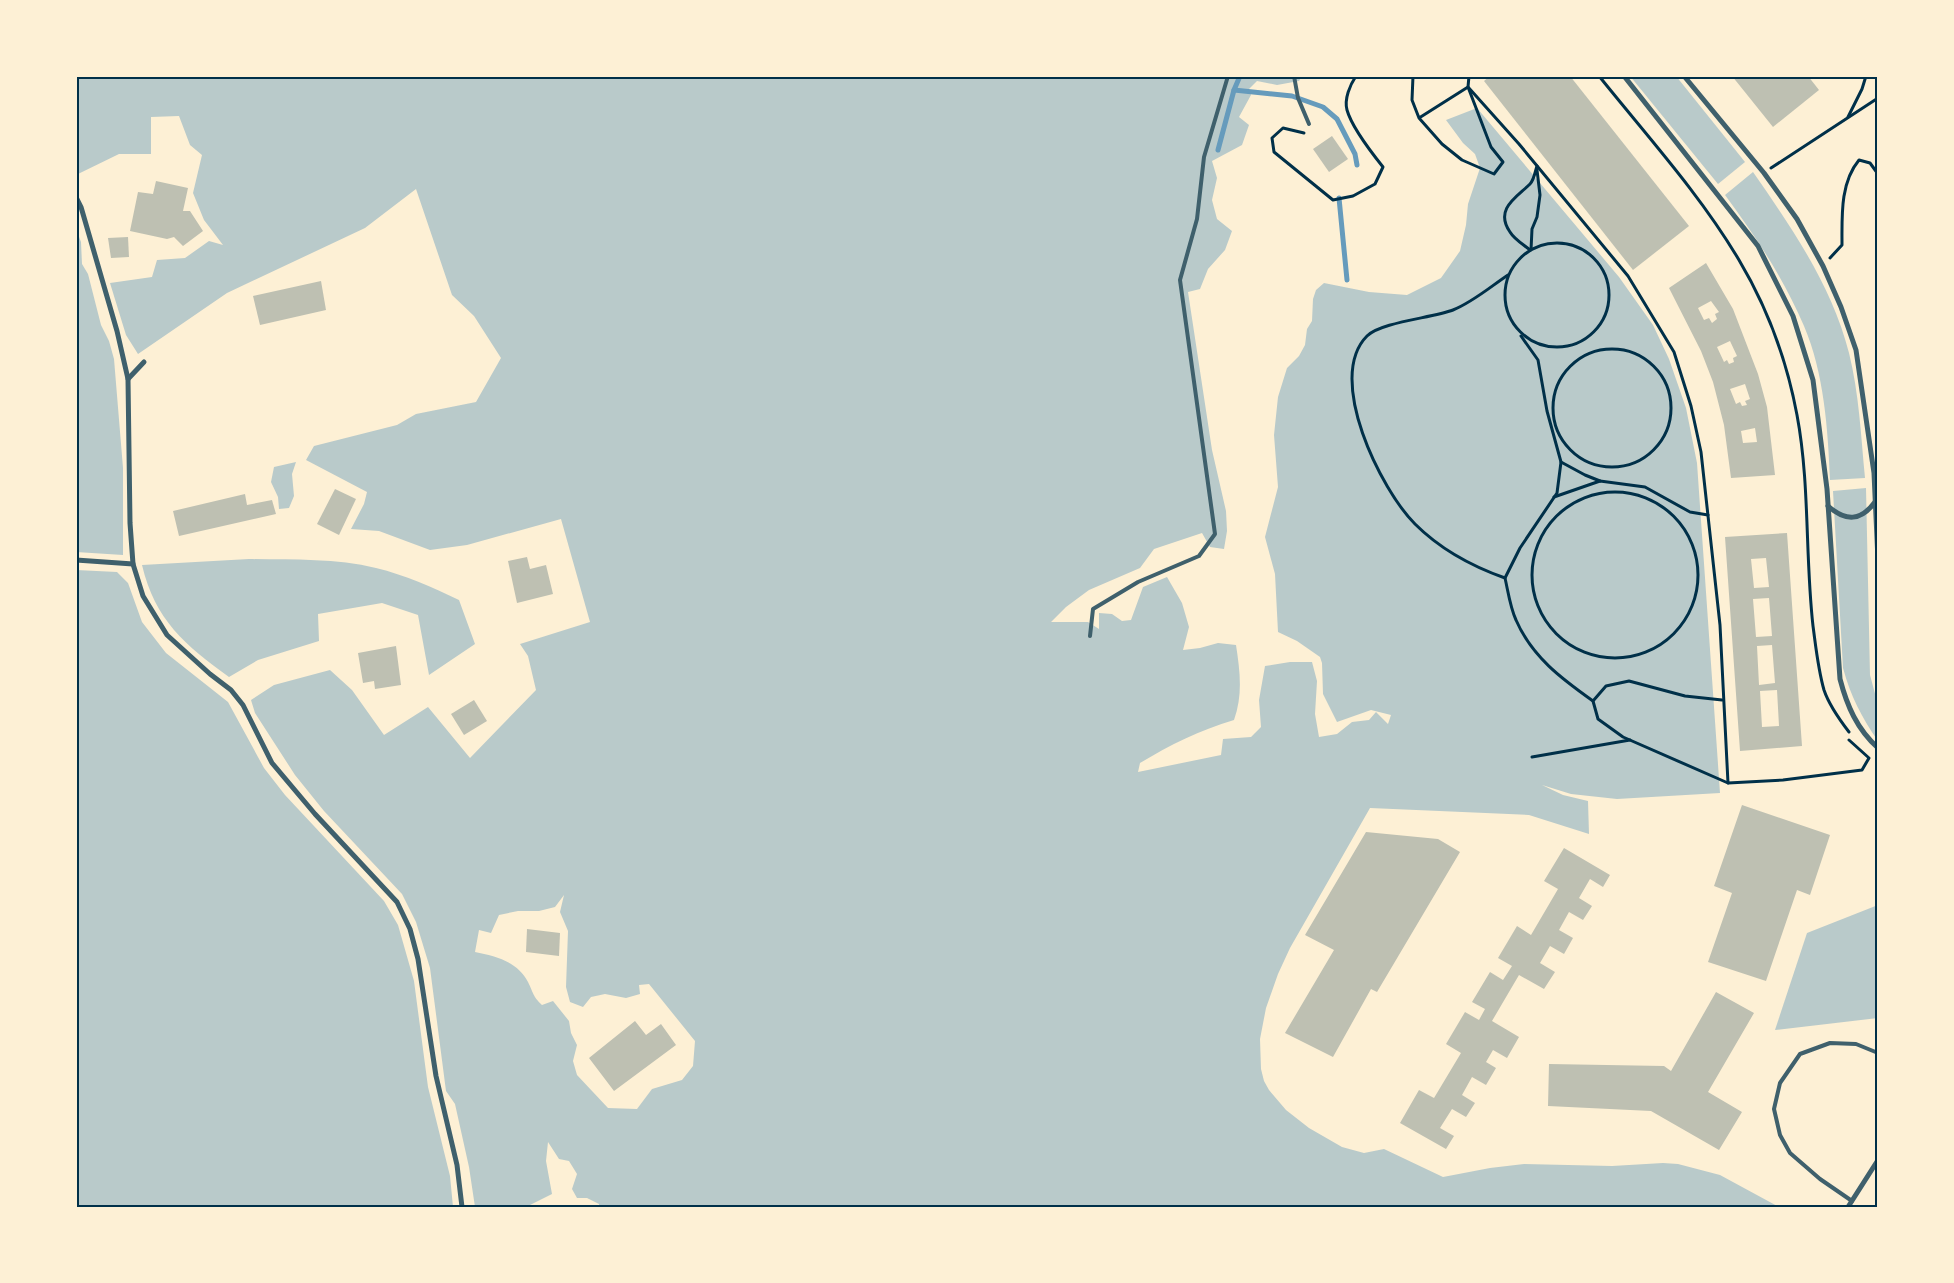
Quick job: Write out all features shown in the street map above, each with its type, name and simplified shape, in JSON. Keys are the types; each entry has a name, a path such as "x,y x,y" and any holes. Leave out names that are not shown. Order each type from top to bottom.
{"street":[{"path":"1624,76 1758,246 1793,316 1813,380 1828,506 1840,679 1854,718 1867,738 1878,748"},
{"path":"1684,76 1764,173 1797,220 1823,266 1841,307 1856,350 1874,472 1878,560"},
{"path":"76,197 81,207 117,331 128,379 130,523 133,564 143,596 167,635 231,690 243,705 272,764 396,902 410,929 418,958 436,1076 458,1166 462,1207"},
{"path":"128,379 144,362"},
{"path":"1828,506 1838,515 1852,518 1867,513 1876,502"},
{"path":"76,560 133,564"},
{"path":"1848,1207 1878,1160"}],"lane":[{"path":"1090,636 1093,609 1138,582 1199,556 1215,534 1180,280 1197,219 1204,157 1228,76"},
{"path":"1294,76 1298,98 1309,124"},
{"path":"1852,1201 1820,1179 1790,1153 1780,1135 1774,1109 1780,1083 1800,1054 1830,1042 1856,1044 1878,1053"}],"path":[{"path":"1309,124 1311,131 1309,135 1298,130 1283,128 1272,138 1274,152 1334,200 1353,196 1375,184 1383,167 1366,145 1346,109 1349,88 1356,76"},
{"path":"1413,76 1412,100 1419,118 1442,144 1462,160 1494,174 1503,162 1491,147 1468,87 1469,76"},
{"path":"1600,76 1708,214 1739,261 1777,341 1797,415 1803,463 1812,610 1818,664 1825,692 1840,719 1854,738"},
{"path":"1847,118 1862,89 1866,76"},
{"path":"1419,118 1468,87"},
{"path":"1468,87 1537,166 1628,276 1674,352 1691,406 1701,452 1720,626 1722,700 1728,783"},
{"path":"1764,173 1878,98"},
{"path":"1823,266 1842,245 1842,208 1850,171 1859,160 1870,162 1878,174"},
{"path":"1530,250 1532,229 1537,217 1540,195 1537,166"},
{"path":"1530,250 1510,232 1506,220 1506,208 1517,194 1532,183 1537,166"},
{"path":"1505,578 1462,560 1438,545 1414,523 1392,496 1375,465 1362,430 1353,397 1352,373 1356,352 1368,335 1386,325 1427,318 1454,309 1508,275 1520,259 1530,250 1547,244 1565,243 1582,249 1596,260 1606,274 1610,292 1608,309 1600,325 1588,338 1572,346 1554,348 1537,344 1522,335 1511,321"},
{"path":"1508,275 1505,295 1506,308 1511,321 1538,360 1547,411 1561,462 1557,493 1520,548 1505,578 1516,620 1538,655 1560,678 1593,701 1598,719 1623,737 1728,783 1801,778 1862,770 1869,758 1849,740"},
{"path":"1610,348 1630,351 1648,360 1660,374 1669,389 1672,406 1669,423 1662,439 1651,452 1642,459 1628,465 1612,467 1595,465 1581,459 1563,443 1554,424 1552,406 1555,388 1564,373 1577,360 1593,352 1610,348"},
{"path":"1561,462 1600,481 1646,487 1690,512 1708,515"},
{"path":"1554,497 1600,481"},
{"path":"1616,491 1640,495 1661,504 1678,520 1692,540 1698,563 1698,587 1691,609 1679,629 1661,645 1639,655 1616,659 1593,655 1572,648 1555,634 1533,596 1530,574 1542,532 1556,514 1574,502 1594,493 1616,491"},
{"path":"1593,701 1606,686 1629,681 1685,696 1722,700"},
{"path":"1532,757 1631,740"}],"shaded area":[{"path":"76,76 1302,76 1299,81 1277,85 1257,81 1249,89 1251,95 1239,117 1249,125 1242,145 1212,161 1217,178 1212,200 1217,219 1232,231 1225,250 1208,269 1200,289 1188,292 1212,450 1226,511 1227,531 1224,549 1210,547 1202,533 1154,549 1140,568 1089,590 1066,607 1051,622 1088,622 1099,629 1099,613 1112,614 1122,621 1131,620 1143,587 1167,577 1182,603 1189,627 1183,650 1218,643 1236,645 1240,692 1234,720 1197,733 1163,750 1140,763 1138,772 1221,755 1223,739 1251,737 1261,727 1259,700 1265,666 1290,662 1312,662 1317,681 1315,714 1319,737 1337,734 1352,722 1369,720 1376,712 1388,724 1391,715 1371,710 1337,722 1323,694 1322,663 1320,657 1297,641 1278,632 1275,574 1265,537 1278,487 1274,435 1278,397 1287,368 1299,356 1305,345 1307,329 1312,321 1313,299 1316,290 1324,283 1369,292 1407,295 1441,278 1460,251 1466,225 1468,204 1480,168 1475,154 1463,143 1446,120 1477,108 1619,277 1653,325 1669,359 1686,408 1697,463 1720,793 1617,799 1571,794 1542,785 1563,795 1588,801 1589,834 1529,815 1370,808 1290,948 1278,974 1266,1008 1260,1039 1261,1069 1264,1081 1286,1110 1309,1128 1342,1147 1364,1153 1384,1149 1443,1177 1524,1164 1612,1166 1678,1164 1720,1175 1779,1207 599,1207 599,1204 587,1198 577,1198 572,1189 577,1174 569,1161 559,1159 548,1142 546,1161 552,1194 526,1207 475,1207 469,1167 455,1104 446,1091 430,968 416,922 402,894 324,811 295,775 255,713 251,700 274,685 330,670 352,690 384,735 428,707 470,758 536,690 528,656 520,644 590,622 561,519 467,545 430,550 379,531 351,529 364,504 367,492 306,460 314,446 397,425 416,414 476,402 501,358 474,316 452,295 416,189 365,228 227,293 138,354 126,335 110,283 152,277 157,260 185,258 209,241 223,245 204,220 193,193 202,155 190,145 179,116 151,117 151,154 119,154 78,174 76,170","holes":["564,895 560,912 568,931 566,987 570,1002 583,1007 591,997 605,994 626,998 640,994 639,985 649,984 695,1041 693,1066 682,1080 652,1089 637,1109 608,1108 577,1075 573,1061 577,1045 571,1033 569,1021 553,1001 542,1005 524,975 518,969 506,961 475,952 479,930 491,933 499,915 518,911 539,911 555,907"]},
{"path":"1630,76 1676,76 1745,162 1718,184"},
{"path":"1753,172 1809,258 1842,328 1855,384 1865,478 1830,480 1824,402 1811,344 1796,308 1778,274 1725,195"},
{"path":"76,229 81,242 82,264 88,274 101,325 109,341 114,359 123,468 123,555 76,552"},
{"path":"296,462 292,474 294,496 289,508 279,509 278,497 271,482 274,467"},
{"path":"1866,488 1870,675 1878,705 1878,741 1857,706 1843,668 1833,491"},
{"path":"249,559 313,560 345,563 376,568 408,578 459,600 475,644 429,675 418,615 382,603 318,614 319,641 258,660 229,677 199,654 174,630 155,601 142,565"},
{"path":"76,570 117,572 128,583 142,622 166,653 228,702 264,768 285,795 384,901 398,925 414,981 428,1087 450,1176 453,1207 76,1207"},
{"path":"1878,905 1878,1018 1775,1030 1807,933"}],"building":[{"path":"1490,76 1570,76 1689,226 1633,270 1484,81"},
{"path":"1732,76 1808,76 1819,90 1773,127"},
{"path":"1332,136 1348,159 1329,172 1313,149"},
{"path":"156,181 188,188 183,211 190,211 203,231 183,246 174,237 167,239 130,231 138,192 153,194"},
{"path":"128,237 129,257 111,258 108,238"},
{"path":"1706,263 1733,309 1758,374 1767,407 1775,475 1731,478 1724,425 1713,382 1701,351 1669,288","holes":["1711,301 1719,312 1715,314 1717,319 1712,323 1709,318 1704,320 1698,308","1730,341 1737,356 1733,358 1734,362 1729,364 1727,360 1724,362 1717,347","1745,384 1750,399 1745,401 1747,405 1742,406 1740,402 1736,404 1730,389","1755,428 1757,442 1743,443 1741,431"]},
{"path":"321,281 326,310 260,325 253,296"},
{"path":"335,489 356,499 339,535 317,524"},
{"path":"245,494 247,505 272,500 276,514 179,536 173,511"},
{"path":"1787,533 1802,746 1740,751 1725,537","holes":["1766,558 1769,587 1754,588 1751,559","1769,598 1772,636 1756,637 1753,599","1772,645 1775,683 1759,685 1757,646","1777,690 1779,726 1762,727 1760,691"]},
{"path":"527,557 530,569 546,565 553,594 517,603 508,561"},
{"path":"396,646 401,685 375,689 374,681 363,683 358,653"},
{"path":"474,700 487,721 464,735 451,714"},
{"path":"1742,805 1830,835 1810,895 1797,890 1766,981 1708,962 1732,893 1714,886"},
{"path":"1366,832 1438,839 1460,852 1377,992 1371,989 1333,1057 1285,1033 1334,950 1305,935"},
{"path":"1564,848 1610,875 1603,887 1590,879 1579,898 1592,906 1583,920 1569,912 1559,930 1573,938 1564,954 1550,946 1540,963 1555,972 1544,989 1519,975 1492,1021 1519,1037 1507,1058 1493,1050 1486,1062 1496,1068 1486,1085 1472,1077 1462,1095 1475,1103 1466,1117 1452,1109 1440,1128 1454,1136 1446,1149 1400,1123 1419,1090 1434,1098 1461,1053 1446,1044 1465,1012 1479,1020 1485,1009 1472,1002 1490,972 1503,980 1512,966 1498,958 1517,926 1531,935 1558,889 1544,881"},
{"path":"527,929 560,933 559,956 526,952"},
{"path":"1716,992 1754,1013 1708,1092 1742,1112 1719,1150 1651,1111 1548,1106 1549,1064 1664,1066 1671,1071"},
{"path":"635,1021 646,1035 661,1024 676,1045 614,1091 589,1058"}],"waterway":[{"path":"1218,150 1234,90 1240,76"},
{"path":"1234,90 1292,96 1323,107 1337,119 1355,154 1357,165"},
{"path":"1339,198 1347,280"}]}
